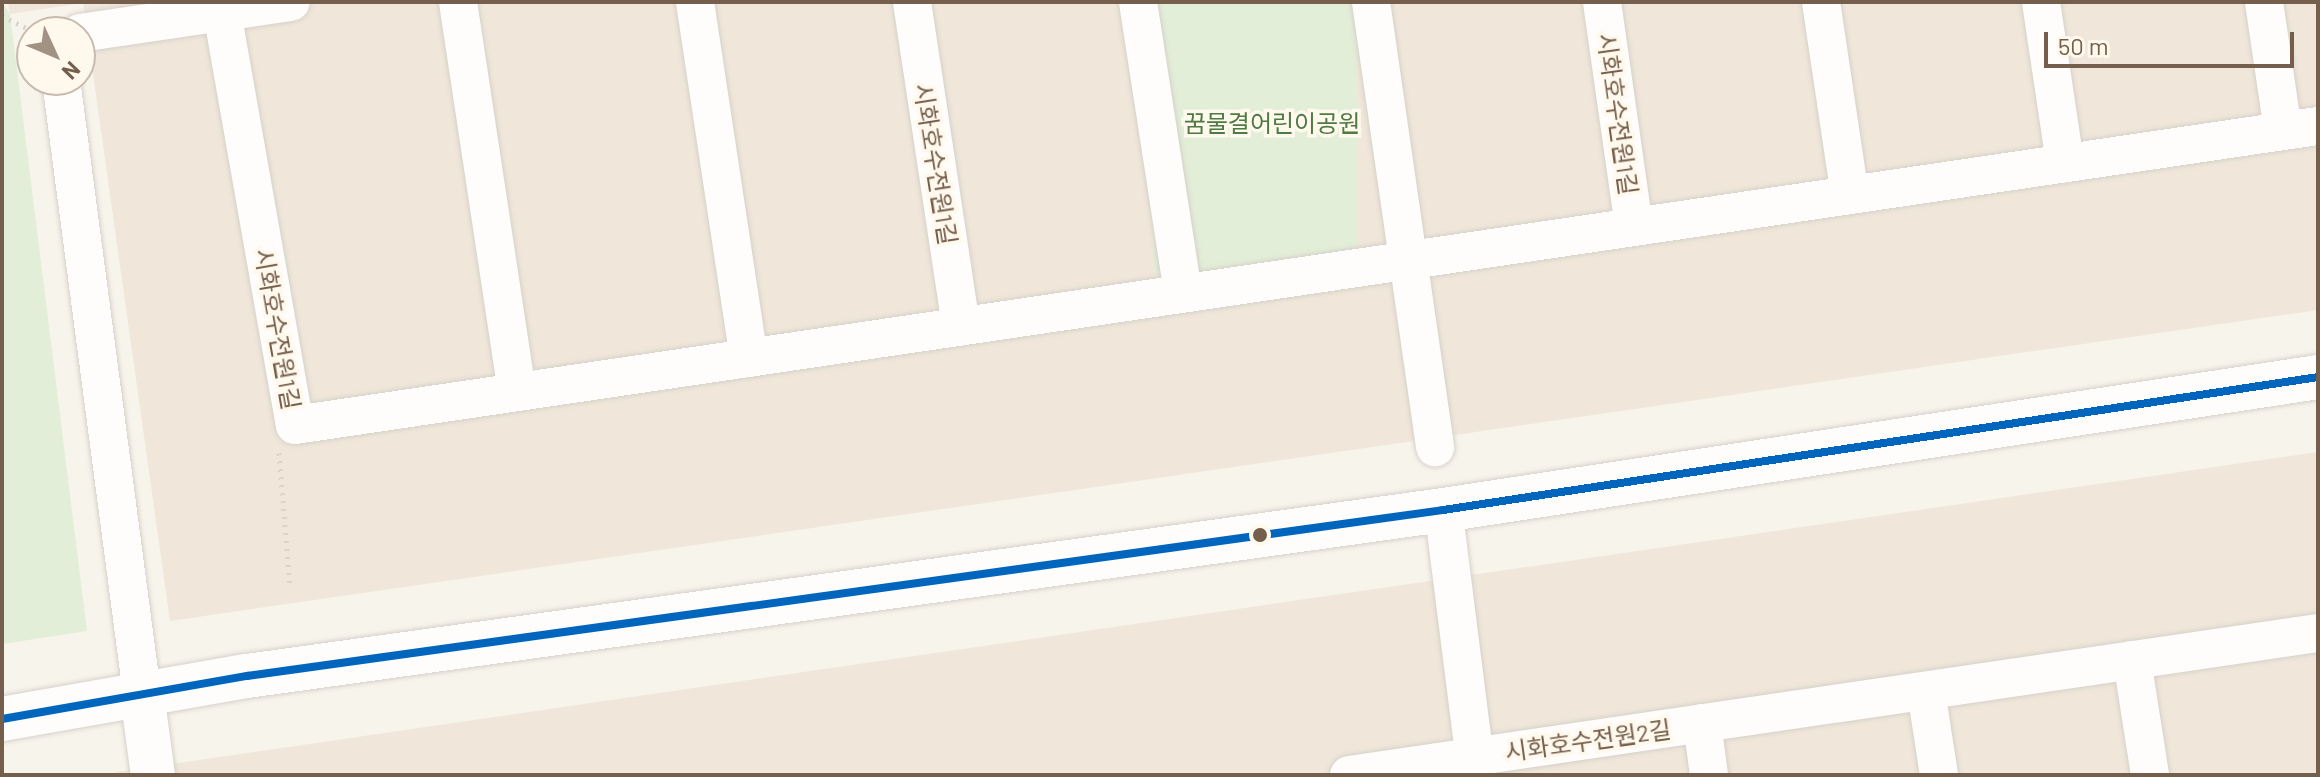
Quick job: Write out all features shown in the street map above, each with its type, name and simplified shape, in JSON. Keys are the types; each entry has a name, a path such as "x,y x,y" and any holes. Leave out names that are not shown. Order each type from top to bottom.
{"main road":[{"path":"2,719 142,694 2318,377"},
{"path":"142,694 153,775"}],"street":[{"path":"96,31 291,2"},
{"path":"458,2 517,392"},
{"path":"695,2 749,358"},
{"name":"시화호수전원1길","path":"912,2 961,326"},
{"path":"1138,2 1183,293"},
{"path":"1371,2 1435,447"},
{"name":"시화호수전원1길","path":"1602,2 1634,226"},
{"path":"1821,2 1850,195"},
{"path":"2041,2 2065,163"},
{"name":"시화호수전원1길","path":"222,12 295,425 2301,128 2264,2"},
{"path":"63,96 142,694"},
{"path":"1446,531 1475,766"},
{"name":"시화호수전원2길","path":"1349,775 1475,766 1702,723 2318,633"},
{"path":"2132,660 2150,775"},
{"path":"1926,691 1939,775"},
{"name":"시화호수전원2길","path":"1702,723 1709,775"}],"path":[{"path":"290,586 276,460 295,425"}],"shaded area":[{"path":"8,2 2318,2 2318,310 170,621 96,95 96,16 85,16 83,3 10,14"},
{"path":"2318,452 2318,775 116,775 116,772"}],"green space":[{"path":"2,2 10,14 16,62 16,96 20,96 87,631 2,644"},
{"name":"꿈물결어린이공원","path":"1154,2 1357,2 1357,274 1154,274"}],"transit line":[{"path":"2,719 247,676 1443,510 2318,377"}]}
